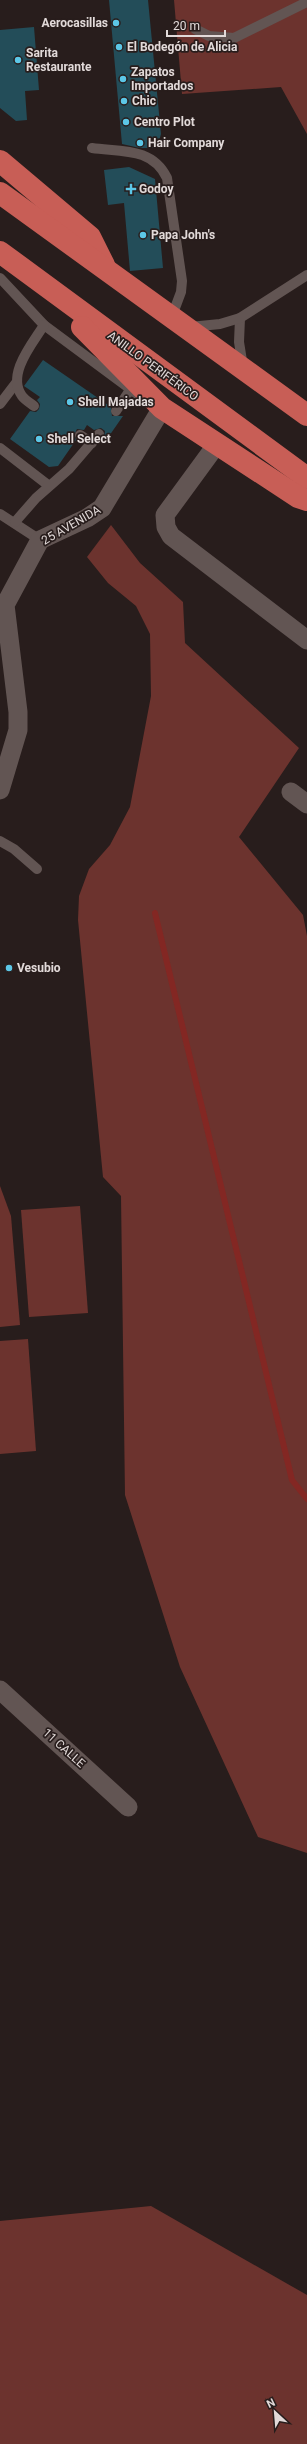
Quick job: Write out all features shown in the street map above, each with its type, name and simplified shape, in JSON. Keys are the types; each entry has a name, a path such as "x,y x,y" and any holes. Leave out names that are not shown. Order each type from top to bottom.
{"highway":[{"path":"0,161 90,238 105,268"},
{"path":"0,193 180,321 307,415"},
{"name":"ANILLO PERIFÉRICO","path":"0,252 307,478"},
{"path":"65,301 77,322 162,408 298,497 307,500"}],"street":[{"name":"25 AVENIDA","path":"0,790 3,774 18,730 18,712 5,605 40,540 87,518 102,508 162,408"},
{"path":"217,444 165,515 166,527 171,536 307,640"},
{"path":"291,792 307,804"},
{"name":"11 CALLE","path":"0,1690 128,1807"}],"lane":[{"path":"195,29 209,36 234,38 307,2"},
{"path":"92,148 147,156 158,163 167,178 182,281 180,321 220,324 240,318 307,275"},
{"path":"0,278 44,324 130,390 162,408"},
{"path":"240,318 239,342 243,367"},
{"path":"0,404 16,383 20,365 44,324"},
{"path":"16,383 22,396 34,406"},
{"path":"116,411 130,390"},
{"path":"15,522 48,485 69,469 99,434"},
{"path":"80,435 92,443"},
{"path":"0,448 48,485"},
{"path":"0,514 15,522 40,540"},
{"path":"0,841 14,850 37,869"}],"shaded area":[{"path":"174,0 307,0 307,134 281,87 182,94"},
{"path":"111,525 140,563 183,602 185,643 299,748 239,837 303,915 307,936 307,1853 258,1837 180,1667 125,1495 121,1196 103,1177 78,920 79,896 89,869 110,845 130,807 151,696 150,634 136,606 108,583 87,557"},
{"path":"0,1186 11,1216 20,1325 0,1327"},
{"path":"80,1206 88,1313 29,1317 21,1210"},
{"path":"28,1339 36,1451 0,1454 0,1341"},
{"path":"151,2206 307,2295 307,2444 0,2444 0,2221"}],"building":[{"path":"109,0 148,0 161,134 157,148 140,148 122,144"},
{"name":"Sarita Restaurante","path":"34,27 39,90 25,91 27,120 16,121 0,108 0,30"},
{"path":"129,167 155,179 163,268 130,271 124,203 108,205 104,170"},
{"name":"Shell Majadas","path":"43,360 111,407 112,416 123,416 107,439 104,437 105,431 101,428 94,430 87,425 84,430 77,429 74,435 76,440 58,466 49,467 10,439 30,411 36,412 39,409 40,404 37,400 40,397 24,386"}],"waterway":[{"path":"155,913 292,1480 307,1499"}],"place":[{"name":"Aerocasillas","path":"116,23"},
{"name":"El Bodegón de Alicia","path":"119,47"},
{"name":"Sarita Restaurante","path":"18,60"},
{"name":"Zapatos Importados","path":"123,79"},
{"name":"Chic","path":"124,101"},
{"name":"Centro Plot","path":"126,122"},
{"name":"Hair Company","path":"140,143"},
{"name":"Godoy","path":"131,189"},
{"name":"Papa John's","path":"143,235"},
{"name":"Shell Majadas","path":"70,402"},
{"name":"Shell Select","path":"39,439"},
{"name":"Vesubio","path":"9,968"}]}
